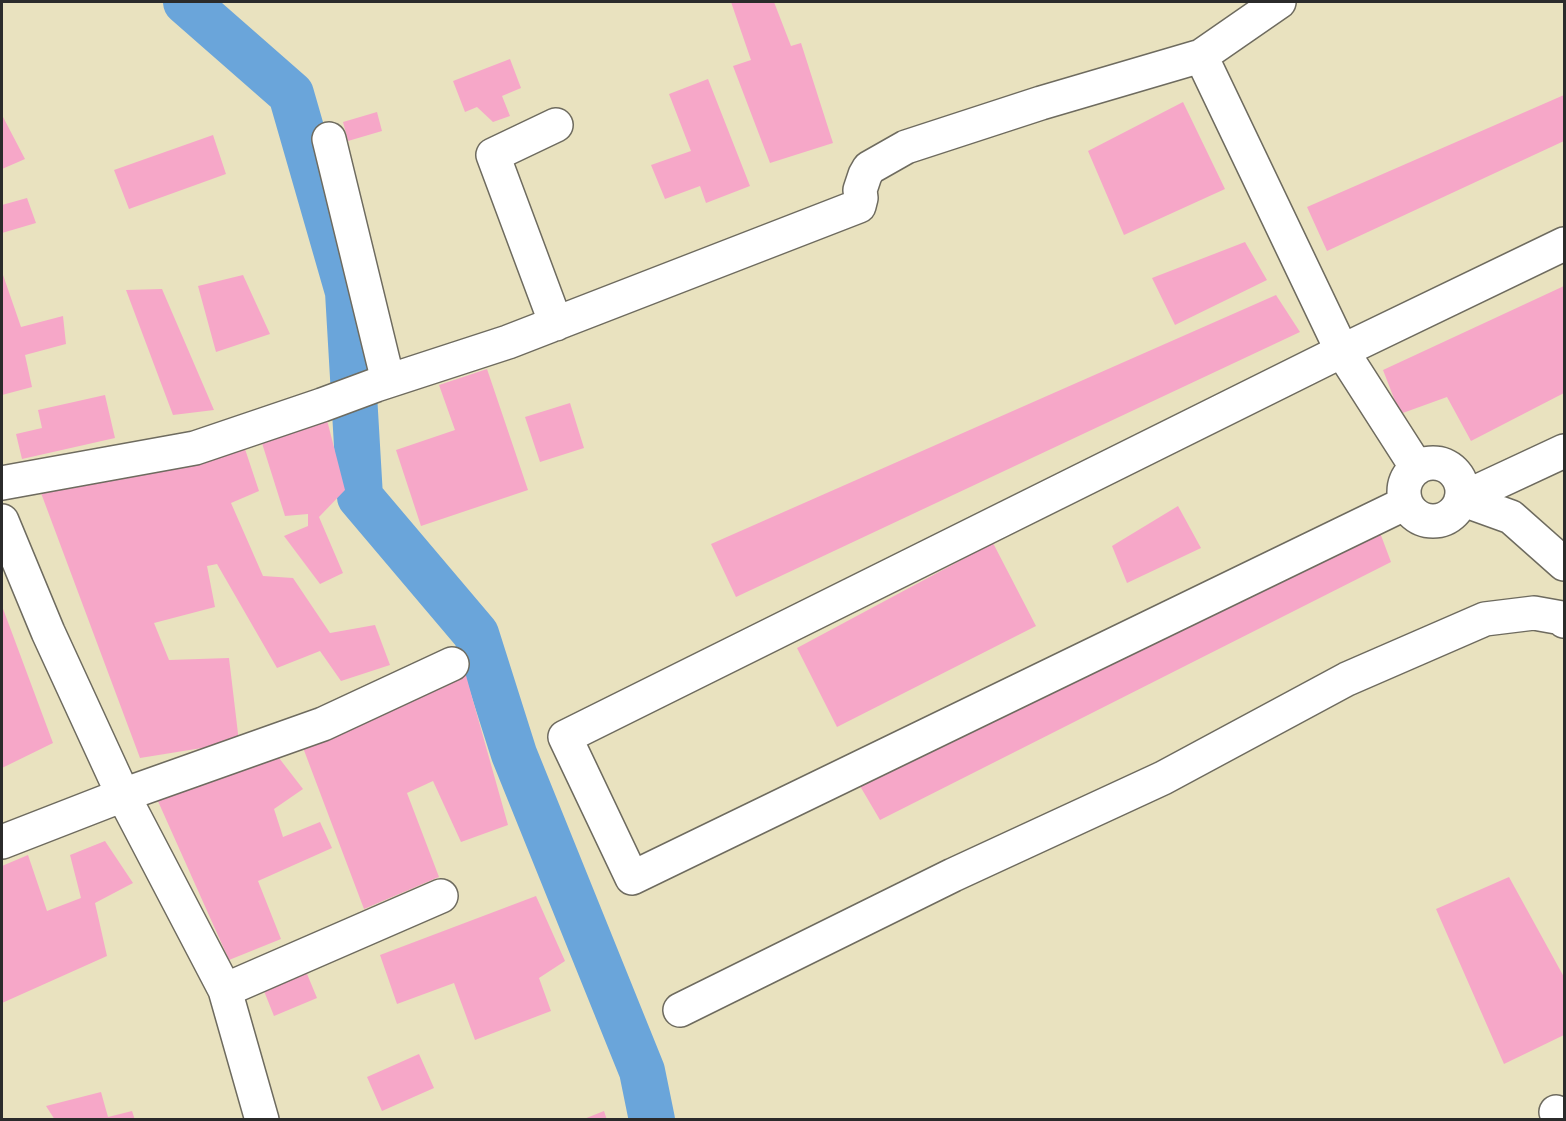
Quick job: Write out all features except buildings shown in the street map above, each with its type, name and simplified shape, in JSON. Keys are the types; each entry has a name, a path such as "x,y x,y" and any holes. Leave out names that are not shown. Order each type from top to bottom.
{"street":[{"path":"2,483 195,448 556,324 859,206 860,190 869,168 906,147 1041,103 1201,56 1279,2"},
{"path":"1201,56 1341,351 1417,468"},
{"path":"556,125 493,155 556,324"},
{"path":"328,139 382,383"},
{"path":"1406,502 632,878 565,737 1341,351 1564,244"},
{"path":"1461,498 1564,451"},
{"path":"1436,463 1454,472 1462,489 1458,507 1452,514 1444,518 1426,520 1411,510 1404,493 1410,474 1417,468 1436,463"},
{"path":"1461,498 1510,517 1564,564"},
{"path":"2,521 48,632 123,795 225,990 262,1119"},
{"path":"680,1010 952,874 1163,778 1347,679 1485,619 1534,613 1562,618 1564,621"},
{"path":"2,842 123,795 323,724 452,664"},
{"path":"225,990 441,896"}],"waterway":[{"path":"186,2 291,94 348,292 360,497 476,634 514,754 642,1071 652,1120"}]}
